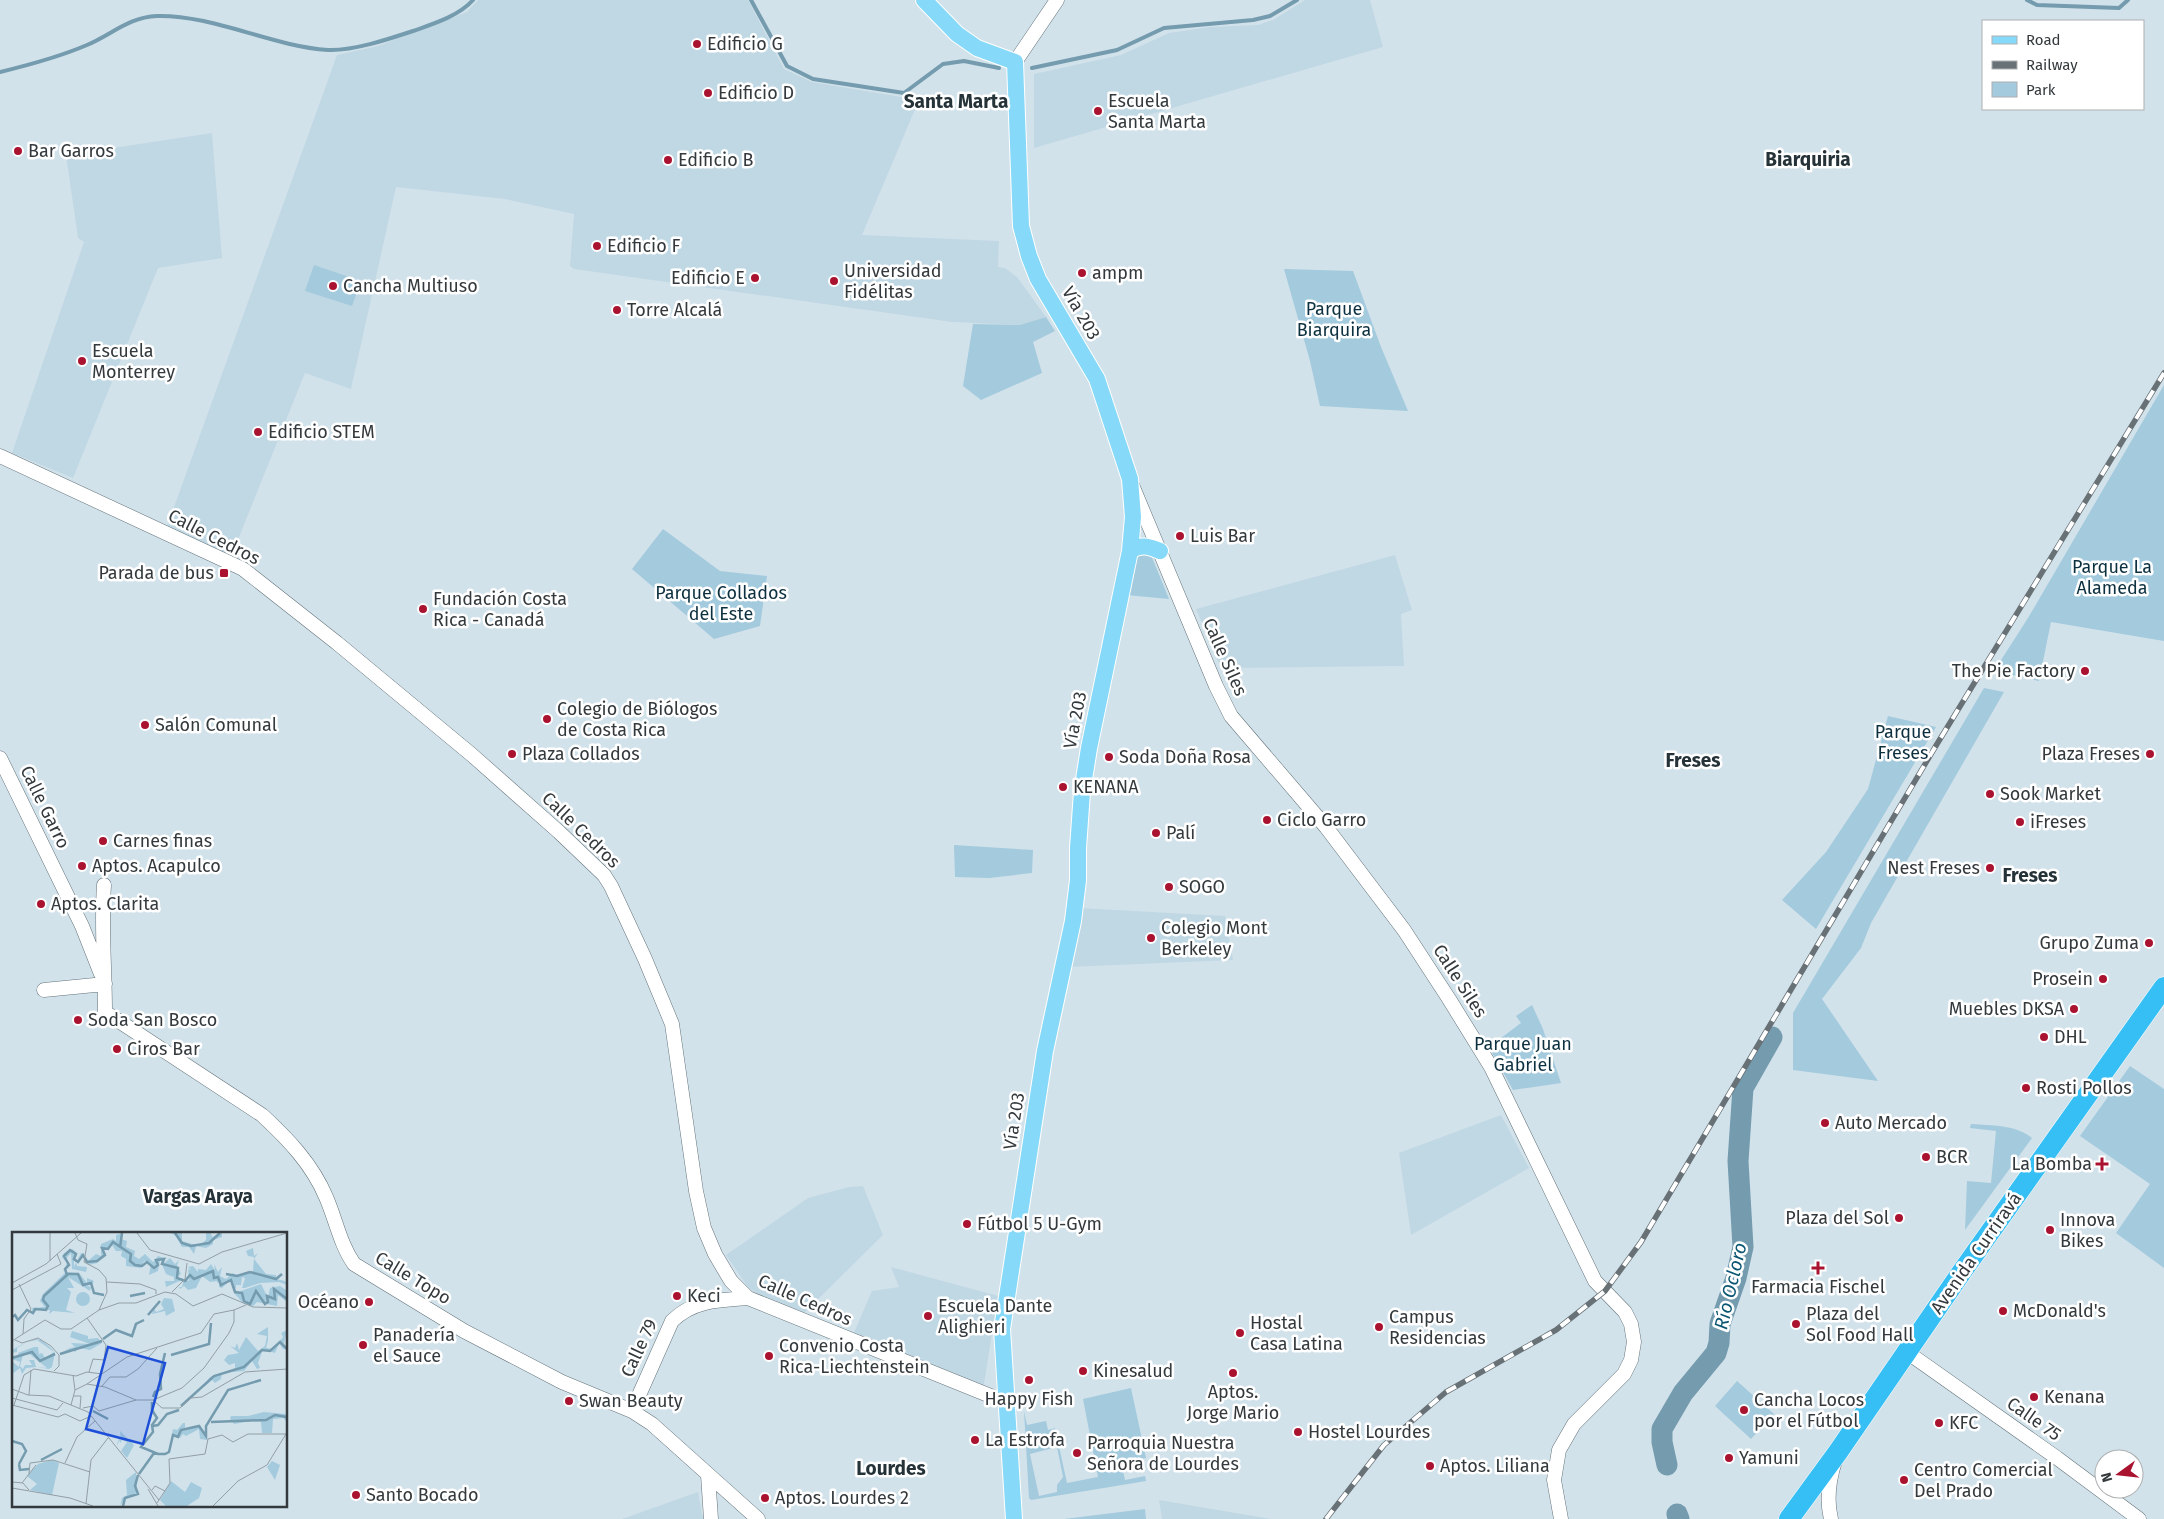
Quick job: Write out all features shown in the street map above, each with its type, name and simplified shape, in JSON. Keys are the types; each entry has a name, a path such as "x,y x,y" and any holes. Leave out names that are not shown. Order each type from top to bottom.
{"highway":[{"name":"Avenida Curriravá","path":"1788,1519 1838,1452 2164,987"}],"main road":[{"path":"924,0 957,34 977,48 1015,62"},
{"name":"Vía 203","path":"1014,1519 1002,1329 1046,1051 1073,921 1078,880 1080,811 1089,748 1130,551 1133,517 1130,479 1097,379 1038,279 1028,256 1021,226 1015,62"},
{"path":"1130,551 1138,546 1145,546 1160,551"}],"street":[{"path":"1015,62 1057,0"},
{"name":"Calle Cedros","path":"0,456 243,569 337,643 472,755 559,832 604,875 619,899 672,1024 696,1191 704,1228 715,1254 731,1281 748,1298 1008,1403"},
{"name":"Calle Siles","path":"1130,479 1230,716 1326,827 1404,930 1491,1067 1595,1282 1614,1299 1631,1324 1634,1342 1631,1360 1624,1374 1574,1424 1559,1450 1554,1480 1561,1519"},
{"name":"Calle Garro","path":"0,758 82,926 105,984 105,1012"},
{"path":"44,990 105,984 102,934 104,885"},
{"name":"Calle Topo","path":"105,1012 262,1115 283,1134 306,1160 326,1196 346,1253 354,1264 464,1331 562,1382 632,1411 652,1424 758,1519"},
{"name":"Calle 79","path":"632,1411 672,1321 680,1313 690,1306 709,1301 748,1298"},
{"name":"Calle 75","path":"1907,1352 2057,1458 2139,1519"},
{"path":"1831,1519 1827,1505 1829,1485 1838,1452"},
{"path":"708,1475 710,1519"}],"shaded area":[{"name":"Universidad Fidélitas","path":"478,0 748,0 784,69 812,82 919,100 862,235 999,241 998,267 1005,268 1017,277 1046,317 1020,325 952,322 574,269 570,266 574,214 505,199 396,187 351,389 305,373 229,562 165,532 337,55 378,46 467,12"},
{"name":"Escuela Santa Marta","path":"1305,0 1370,0 1383,47 1034,148 1034,74 1121,55 1169,33 1210,27 1258,25 1273,20"},
{"name":"Escuela Monterrey","path":"212,133 222,258 158,268 73,478 12,453 84,242 78,238 66,155"},
{"path":"1395,555 1412,610 1401,614 1404,666 1221,668 1196,609"},
{"name":"Colegio Mont Berkeley","path":"1080,908 1225,916 1233,960 1068,967"},
{"path":"1501,1115 1529,1168 1411,1235 1399,1153"},
{"path":"863,1186 883,1235 803,1314 767,1301 748,1287 726,1255 808,1198 849,1187"},
{"name":"Escuela Dante Alighieri","path":"891,1267 998,1296 983,1390 852,1337 872,1291 899,1287"},
{"path":"698,1492 703,1519 622,1519"},
{"path":"1159,1500 1271,1519 1162,1519"}],"green space":[{"name":"Cancha Multiuso","path":"314,265 361,281 352,306 305,291"},
{"name":"Parque Biarquira","path":"1284,269 1353,271 1381,347 1408,411 1320,406 1310,361"},
{"path":"1046,317 1055,331 1033,342 1042,373 981,400 963,386 973,324 1020,325"},
{"name":"Parque La Alameda","path":"2164,385 2164,641 2051,622 2039,681 1994,671 2028,618"},
{"name":"Parque Collados del Este","path":"663,529 720,571 767,576 760,626 714,639 632,569"},
{"path":"1137,549 1149,550 1169,599 1126,595"},
{"path":"1984,688 2004,692 1871,923 1861,948 1822,999 1878,1081 1793,1070 1793,1013"},
{"name":"Parque Freses","path":"1888,716 1936,727 1816,929 1782,900 1826,852 1868,789"},
{"path":"954,845 1033,850 1032,873 989,878 955,877"},
{"name":"Parque Juan Gabriel","path":"1532,1005 1543,1029 1561,1083 1513,1090 1489,1047 1521,1023 1516,1016"},
{"path":"2130,1066 2164,1089 2164,1268 2116,1233 2150,1184 2080,1136"},
{"path":"1971,1124 2011,1128 2025,1133 2032,1138 1965,1230 1967,1181 1991,1183 1996,1131 1970,1128"},
{"name":"Cancha Locos por el Fútbol","path":"1737,1381 1774,1414 1751,1439 1715,1406"},
{"path":"1131,1388 1146,1458 1121,1461 1125,1480 1145,1476 1146,1481 1031,1500 1029,1498 1024,1411 1027,1425 1046,1421 1048,1430 1055,1428 1067,1483 1098,1477 1083,1399","holes":["1057,1447 1063,1477 1057,1485 1057,1492 1039,1496 1030,1454"]},
{"path":"1145,1509 1146,1519 1064,1519"}],"waterway":[{"path":"0,72 76,49 96,41 129,23 147,17 179,17 200,20 285,43 338,50 371,44 429,25 461,11 473,0"},
{"path":"751,0 787,66 813,79 904,93 943,64 964,61 999,68"},
{"path":"1032,68 1117,50 1164,28 1253,20 1270,16 1297,0"},
{"path":"2027,0 2037,5 2119,8 2128,0"},
{"name":"Río Ocloro","path":"1667,1465 1662,1442 1662,1429 1683,1393 1716,1353 1719,1343 1720,1324 1736,1278 1743,1247 1738,1161 1743,1088 1772,1037"},
{"name":"Río Ocloro","path":"1677,1514 1679,1519"}],"railway":[{"path":"1326,1519 1384,1445 1446,1392 1556,1330 1605,1291 1641,1242 1937,744 2164,373"}],"place":[{"name":"Edificio G","path":"697,44"},
{"name":"Edificio D","path":"708,93"},
{"name":"Escuela Santa Marta","path":"1098,111"},
{"name":"Bar Garros","path":"18,151"},
{"name":"Edificio B","path":"668,160"},
{"name":"Edificio F","path":"597,246"},
{"name":"ampm","path":"1082,273"},
{"name":"Edificio E","path":"755,278"},
{"name":"Universidad Fidélitas","path":"834,281"},
{"name":"Cancha Multiuso","path":"333,286"},
{"name":"Torre Alcalá","path":"617,310"},
{"name":"Escuela Monterrey","path":"82,361"},
{"name":"Edificio STEM","path":"258,432"},
{"name":"Luis Bar","path":"1180,536"},
{"name":"Parada de bus","path":"224,573"},
{"name":"Fundación Costa Rica - Canadá","path":"423,609"},
{"name":"The Pie Factory","path":"2085,671"},
{"name":"Colegio de Biólogos de Costa Rica","path":"547,719"},
{"name":"Salón Comunal","path":"145,725"},
{"name":"Plaza Collados","path":"512,754"},
{"name":"Plaza Freses","path":"2150,754"},
{"name":"Soda Doña Rosa","path":"1109,757"},
{"name":"KENANA","path":"1063,787"},
{"name":"Sook Market","path":"1990,794"},
{"name":"Ciclo Garro","path":"1267,820"},
{"name":"iFreses","path":"2020,822"},
{"name":"Palí","path":"1156,833"},
{"name":"Carnes finas","path":"103,841"},
{"name":"Aptos. Acapulco","path":"82,866"},
{"name":"Nest Freses","path":"1990,868"},
{"name":"SOGO","path":"1169,887"},
{"name":"Aptos. Clarita","path":"41,904"},
{"name":"Colegio Mont Berkeley","path":"1151,938"},
{"name":"Grupo Zuma","path":"2149,943"},
{"name":"Prosein","path":"2103,979"},
{"name":"Muebles DKSA","path":"2074,1009"},
{"name":"Soda San Bosco","path":"78,1020"},
{"name":"DHL","path":"2044,1037"},
{"name":"Ciros Bar","path":"117,1049"},
{"name":"Rosti Pollos","path":"2026,1088"},
{"name":"Auto Mercado","path":"1825,1123"},
{"name":"BCR","path":"1926,1157"},
{"name":"La Bomba","path":"2102,1164"},
{"name":"Plaza del Sol","path":"1899,1218"},
{"name":"Fútbol 5 U-Gym","path":"967,1224"},
{"name":"Innova Bikes","path":"2050,1230"},
{"name":"Farmacia Fischel","path":"1818,1268"},
{"name":"Keci","path":"677,1296"},
{"name":"Océano","path":"369,1302"},
{"name":"McDonald's","path":"2003,1311"},
{"name":"Escuela Dante Alighieri","path":"928,1316"},
{"name":"Plaza del Sol Food Hall","path":"1796,1324"},
{"name":"Campus Residencias","path":"1379,1327"},
{"name":"Hostal Casa Latina","path":"1240,1333"},
{"name":"Panadería el Sauce","path":"363,1345"},
{"name":"Convenio Costa Rica-Liechtenstein","path":"769,1356"},
{"name":"Kinesalud","path":"1083,1371"},
{"name":"Aptos. Jorge Mario","path":"1233,1373"},
{"name":"Happy Fish","path":"1029,1380"},
{"name":"Kenana","path":"2034,1397"},
{"name":"Swan Beauty","path":"569,1401"},
{"name":"Cancha Locos por el Fútbol","path":"1744,1410"},
{"name":"KFC","path":"1939,1423"},
{"name":"Hostel Lourdes","path":"1298,1432"},
{"name":"La Estrofa","path":"975,1440"},
{"name":"Parroquia Nuestra Señora de Lourdes","path":"1077,1453"},
{"name":"Yamuni","path":"1729,1458"},
{"name":"Aptos. Liliana","path":"1430,1466"},
{"name":"Centro Comercial Del Prado","path":"1904,1480"},
{"name":"Santo Bocado","path":"356,1495"},
{"name":"Aptos. Lourdes 2","path":"765,1498"}],"district":[{"name":"Santa Marta","path":"956,101"},
{"name":"Biarquiria","path":"1808,159"},
{"name":"Freses","path":"1693,760"},
{"name":"Freses","path":"2030,875"},
{"name":"Vargas Araya","path":"198,1196"},
{"name":"Lourdes","path":"891,1468"}]}
